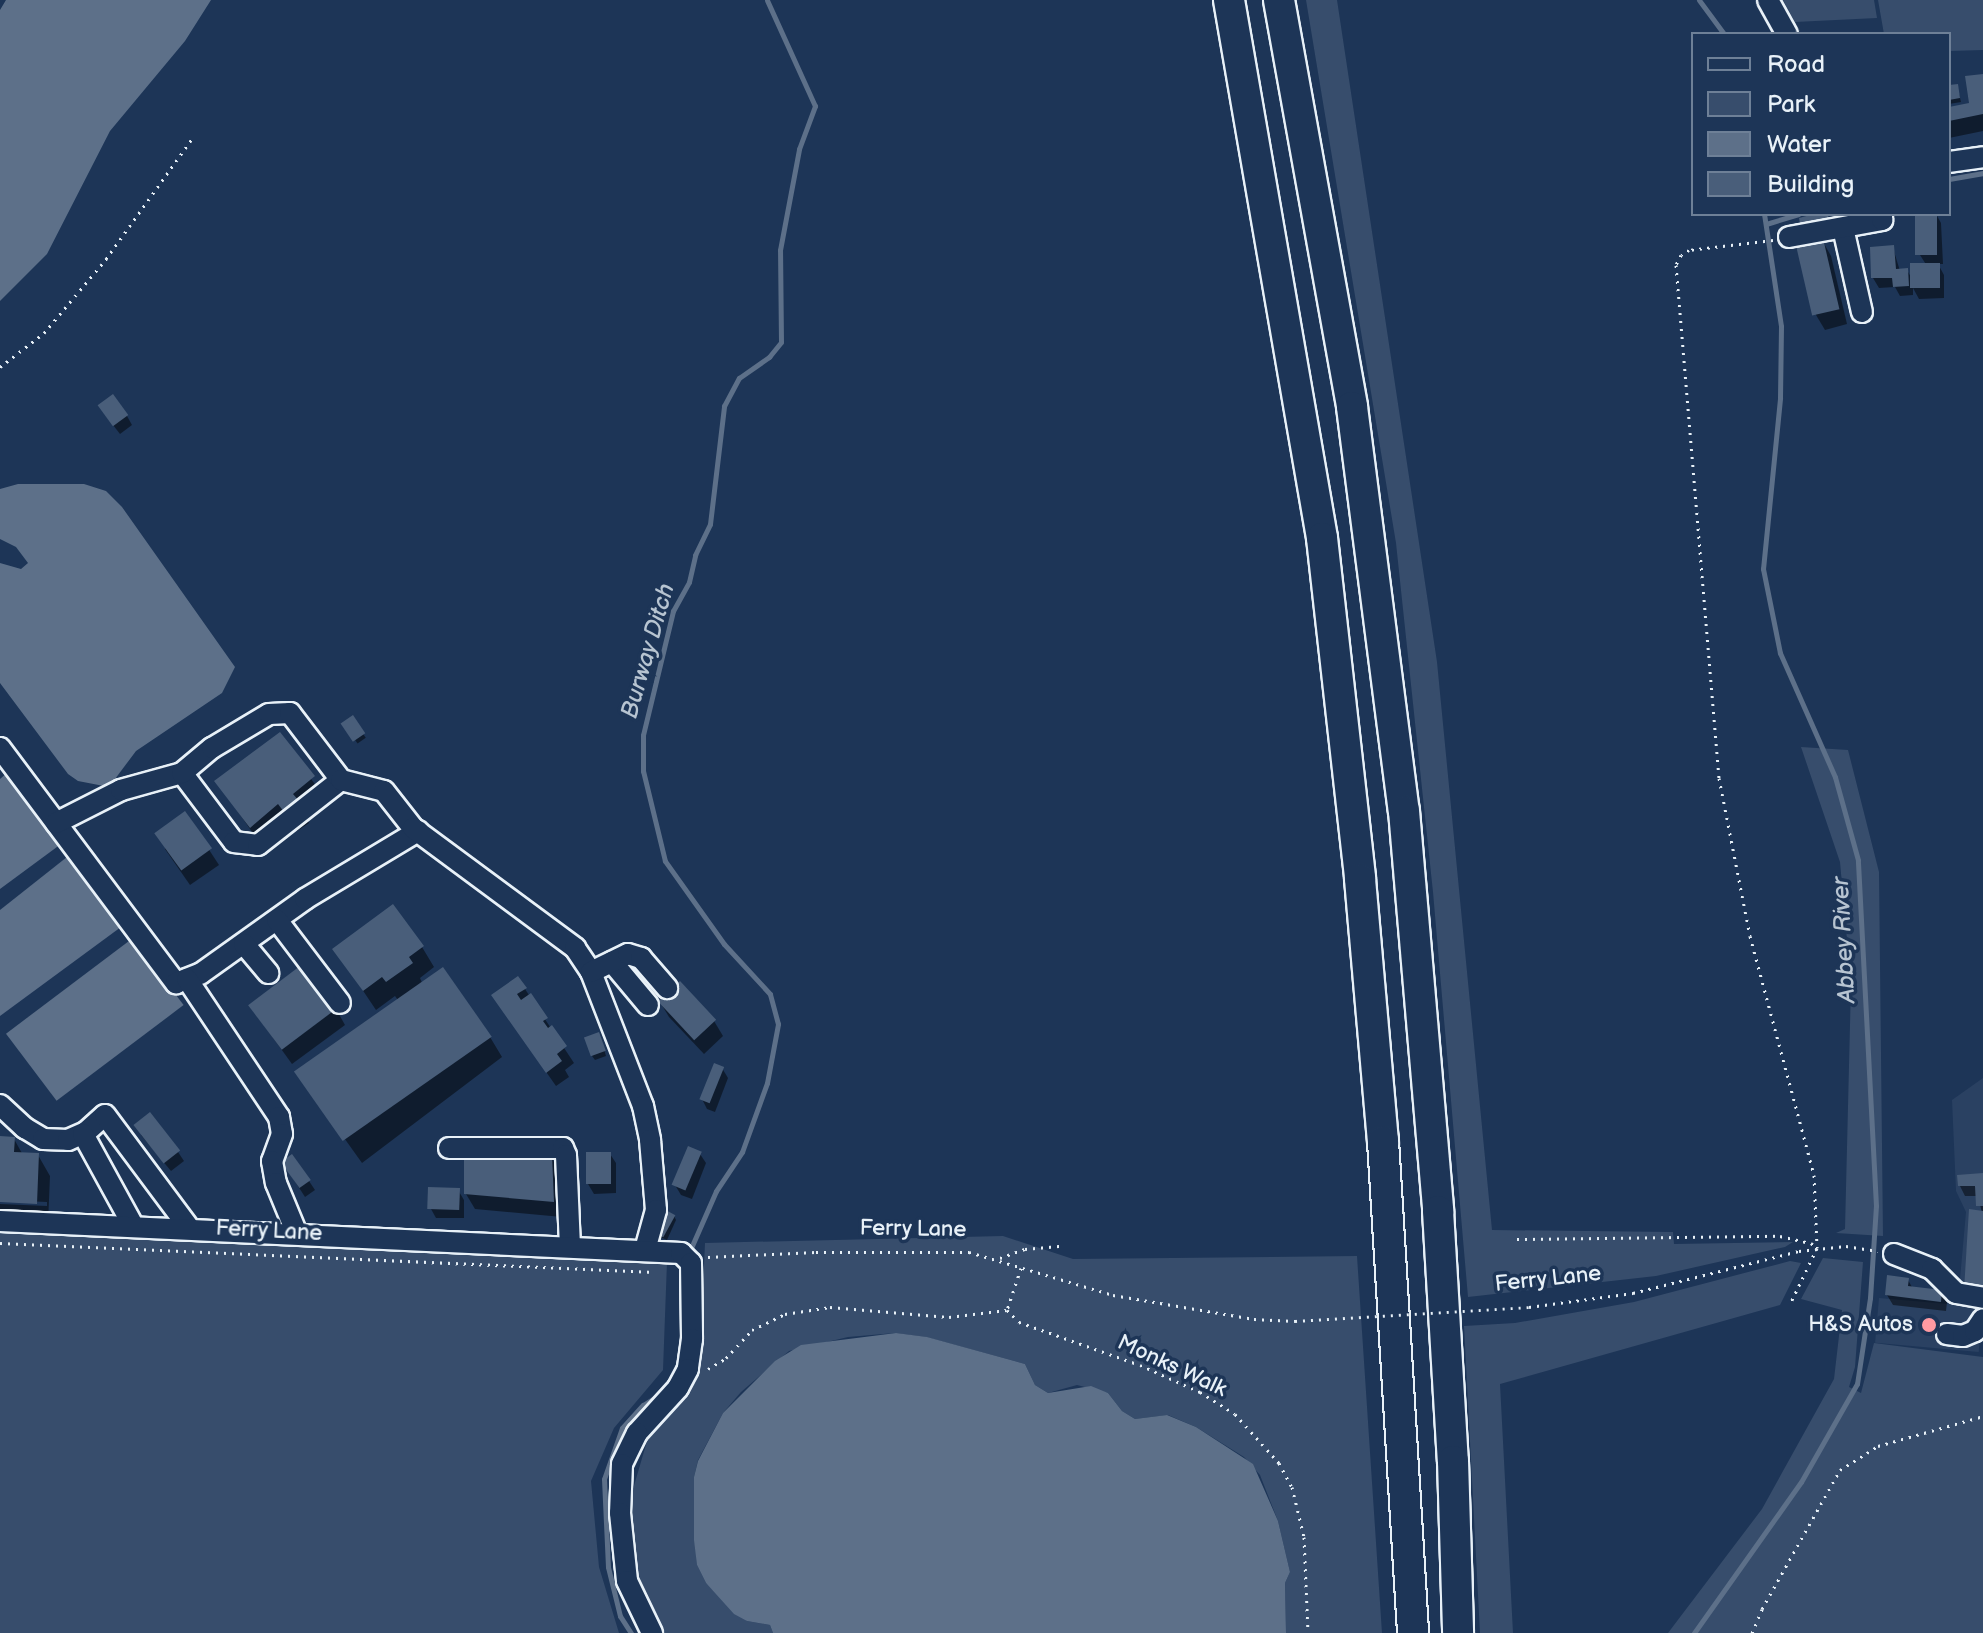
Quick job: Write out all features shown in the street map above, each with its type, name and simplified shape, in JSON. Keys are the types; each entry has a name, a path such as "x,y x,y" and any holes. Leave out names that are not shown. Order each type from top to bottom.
{"highway":[{"path":"1229,0 1322,538 1360,879 1383,1141 1413,1633"},
{"path":"1279,0 1352,407 1404,811 1439,1226 1453,1461 1458,1633"}],"street":[{"path":"1768,0 1786,32"},
{"path":"1951,162 1983,157"},
{"path":"1789,237 1882,220 1882,216"},
{"path":"1843,228 1862,312"},
{"path":"56,823 121,790 182,773 212,748 269,714 290,713 341,780 384,791 418,831 575,948 591,972 616,1030 648,1129 656,1210 645,1250"},
{"path":"0,748 176,983 200,974 277,920 418,831"},
{"path":"182,773 234,842 258,845 341,780"},
{"path":"277,920 340,1003"},
{"path":"244,944 268,973"},
{"path":"591,972 628,954 641,958 667,988"},
{"path":"612,962 648,1005"},
{"path":"187,979 279,1117 282,1134 272,1161 276,1183 297,1234"},
{"path":"0,1105 43,1139 68,1140 83,1134 105,1115 190,1229"},
{"path":"83,1134 134,1227"},
{"path":"449,1148 563,1148 566,1155 570,1246"},
{"path":"0,1221 681,1253 691,1263 692,1339 688,1369 678,1388 637,1433 622,1464 620,1513 627,1581 652,1633"},
{"path":"1894,1254 1932,1269 1956,1293 1983,1298"},
{"path":"1947,1334 1963,1336 1975,1331 1983,1319"}],"path":[{"path":"0,367 53,323 106,259 194,136"},
{"path":"1754,244 1689,250 1681,255 1676,265 1719,778 1750,936 1814,1175 1817,1248 1791,1302"},
{"path":"1517,1239 1780,1236 1811,1243 1817,1248"},
{"name":"Ferry Lane","path":"0,1243 649,1273 724,1254 969,1252 1152,1303 1254,1319 1295,1321 1529,1307 1633,1293 1817,1248 1860,1248"},
{"path":"998,1259 1025,1249 1062,1246"},
{"path":"688,1369 703,1372 726,1358 752,1330 785,1314 830,1307 949,1317 1007,1310 1021,1268"},
{"name":"Monks Walk","path":"1007,1310 1019,1322 1140,1365 1200,1392 1235,1414 1261,1439 1292,1487 1304,1537 1308,1633"},
{"path":"1752,1633 1762,1609 1840,1470 1878,1446 1983,1416"}],"shaded area":[{"path":"1983,1078 1983,1292 1959,1290 1966,1212 1956,1191 1952,1100"},
{"name":"H&S Autos","path":"1879,1298 1983,1307 1979,1352 1875,1343"}],"green space":[{"path":"1306,0 1337,0 1437,662 1492,1230 1673,1232 1674,1244 1793,1242 1785,1247 1656,1276 1468,1297 1433,892 1396,543"},
{"path":"1783,0 1874,0 1877,18 1795,22"},
{"path":"1878,0 1983,0 1983,50 1951,51 1951,32 1884,32"},
{"path":"1801,747 1848,750 1879,872 1883,1236 1836,1233 1845,1229 1851,984 1840,862"},
{"path":"0,1233 320,1244 667,1262 663,1370 614,1428 591,1481 599,1567 619,1633 0,1633"},
{"path":"1003,1236 1073,1259 1357,1256 1382,1633 1286,1633 1285,1583 1290,1572 1278,1521 1260,1475 1244,1457 1196,1427 1168,1415 1135,1419 1122,1411 1108,1393 1077,1385 1048,1393 1035,1385 1025,1364 926,1337 895,1333 848,1337 789,1351 741,1392 723,1413 698,1460 694,1477 697,1565 706,1583 747,1621 770,1625 773,1633 661,1633 633,1581 626,1513 650,1431 685,1388 700,1356 705,1243"},
{"path":"1823,1258 1863,1262 1855,1367 1849,1387 1861,1393 1874,1343 1983,1357 1983,1633 1668,1633 1762,1509 1834,1379 1842,1310 1801,1299"},
{"path":"1790,1261 1801,1263 1780,1305 1500,1384 1513,1633 1480,1633 1464,1326 1515,1323 1634,1302"}],"water":[{"path":"6,0 211,0 185,41 110,131 47,254 0,301 0,10"},
{"path":"18,484 84,484 106,491 122,507 235,667 222,693 136,751 109,787 78,781 68,774 0,683 0,563 21,569 28,563 16,547 0,539 0,489"},
{"path":"7,773 61,844 0,889 0,779"},
{"path":"67,857 121,927 0,1016 0,910"},
{"path":"133,938 184,1005 57,1101 6,1034"},
{"path":"896,1333 927,1337 1025,1364 1035,1385 1048,1393 1091,1386 1108,1393 1122,1411 1135,1419 1167,1415 1196,1427 1253,1464 1278,1521 1290,1572 1285,1583 1286,1633 773,1633 770,1625 747,1621 734,1614 706,1583 697,1565 694,1540 694,1477 698,1461 723,1413 775,1361 801,1345"}],"building":[{"path":"1983,74 1983,114 1951,121 1951,107 1969,103 1965,76"},
{"path":"1958,84 1960,98 1951,100 1951,85"},
{"path":"1828,216 1829,224 1801,230 1799,218"},
{"path":"1915,216 1937,216 1937,255 1915,255"},
{"path":"1823,238 1839,309 1812,315 1796,244"},
{"path":"1894,245 1896,269 1908,268 1909,286 1893,287 1892,278 1871,278 1870,247"},
{"path":"1910,263 1940,263 1940,288 1910,288"},
{"path":"113,394 128,415 113,426 98,405"},
{"path":"353,715 365,733 353,742 341,723"},
{"path":"280,732 315,776 293,794 299,801 284,812 278,804 250,828 214,781"},
{"path":"185,811 212,848 181,871 154,833"},
{"path":"393,904 424,946 409,957 413,963 386,982 382,977 363,991 332,949"},
{"path":"304,963 338,1008 282,1050 248,1005"},
{"path":"443,967 492,1037 343,1141 294,1071"},
{"path":"518,976 527,988 517,994 521,1000 531,993 548,1018 543,1021 548,1028 552,1025 567,1046 557,1054 562,1061 546,1073 491,995"},
{"path":"680,981 716,1020 694,1040 658,1001"},
{"path":"599,1032 606,1051 591,1056 584,1037"},
{"path":"714,1063 724,1067 710,1103 699,1099"},
{"path":"150,1112 180,1151 164,1164 133,1125"},
{"path":"0,1136 15,1137 14,1152 39,1153 37,1204 0,1202"},
{"path":"688,1146 702,1152 685,1191 672,1185"},
{"path":"586,1152 611,1152 611,1184 586,1184"},
{"path":"464,1153 552,1155 554,1202 464,1194"},
{"path":"292,1154 311,1180 299,1188 281,1162"},
{"path":"1983,1173 1983,1206 1976,1206 1975,1186 1958,1186 1957,1175"},
{"path":"428,1187 460,1188 459,1210 427,1209"},
{"path":"664,1209 675,1215 663,1237 652,1231"},
{"path":"1969,1209 1983,1211 1983,1292 1964,1290"},
{"path":"1887,1275 1909,1278 1908,1286 1942,1290 1941,1302 1885,1295"}],"waterway":[{"name":"Burway Ditch","path":"691,1248 716,1191 742,1152 767,1083 778,1024 770,994 724,944 665,861 643,771 643,735 673,611 689,582 695,555 710,524 724,406 739,378 769,357 781,342 780,250 799,149 815,106 767,0"},
{"name":"Abbey River","path":"1699,0 1723,32"},
{"path":"1951,179 1983,173"},
{"name":"Abbey River","path":"1694,1633 1801,1482 1857,1384 1870,1298 1876,1206 1858,860 1835,777 1780,653 1763,569 1780,398 1781,326 1764,216"},
{"path":"1766,224 1792,216"},
{"name":"Burway Ditch","path":"675,1375 681,1353 682,1310"},
{"name":"Burway Ditch","path":"631,1633 620,1616 608,1567 604,1479 622,1428 643,1405 662,1393"}],"place":[{"name":"H&S Autos","path":"1929,1325"}]}
